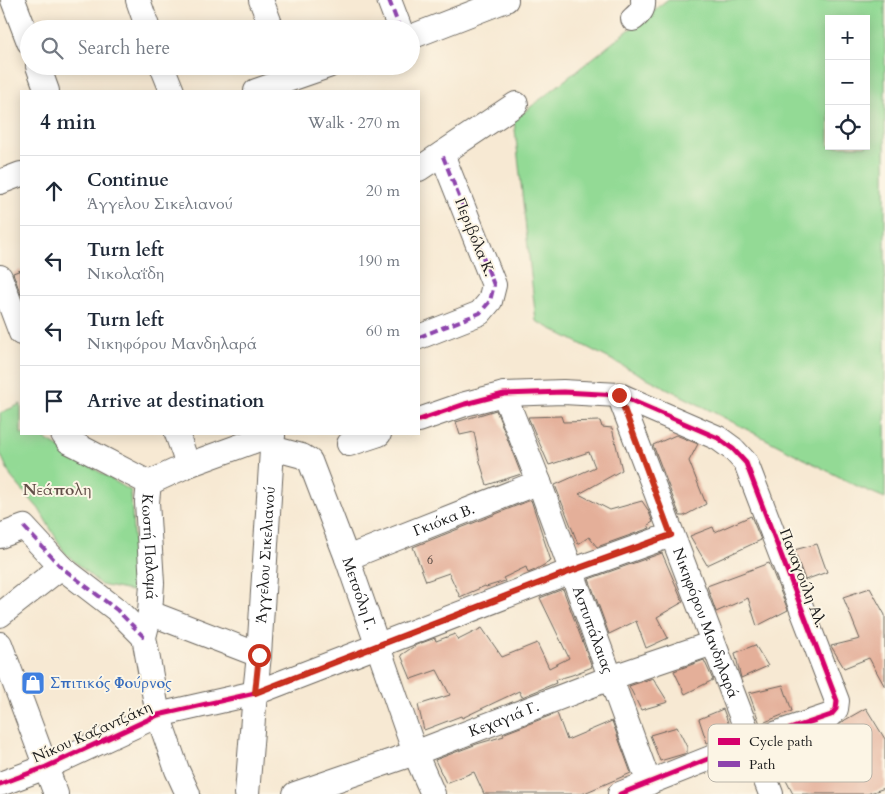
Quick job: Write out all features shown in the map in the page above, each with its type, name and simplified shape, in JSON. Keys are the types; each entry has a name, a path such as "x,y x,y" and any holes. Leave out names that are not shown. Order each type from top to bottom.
{"street":[{"path":"13,0 21,20"},
{"path":"138,0 145,20"},
{"path":"261,0 269,20"},
{"path":"389,0 397,20"},
{"path":"420,33 506,0"},
{"path":"41,75 47,90"},
{"path":"166,75 172,90"},
{"path":"259,90 290,79"},
{"path":"420,168 516,104"},
{"name":"Περιβόλα Κ.","path":"420,337 480,313 490,301 494,285 442,154"},
{"path":"0,182 20,174"},
{"path":"0,277 20,330"},
{"path":"420,420 465,404 504,394 563,392 619,395"},
{"name":"Αστυπάλαιας","path":"504,394 539,482 649,783"},
{"name":"Παναγούλη Αλ.","path":"619,395 718,438 733,448 746,463 837,701 836,709 831,715 804,724"},
{"name":"Νικηφόρου Μανδηλαρά","path":"619,395 744,724"},
{"name":"Κωστή Παλαμά","path":"64,435 68,441 150,483 147,502 152,583 150,613 144,637 158,715 177,770 188,794"},
{"path":"176,435 188,465"},
{"path":"349,444 375,435"},
{"path":"150,483 188,465 273,439"},
{"name":"Μετσόλη Γ.","path":"273,439 310,461 378,644 415,753 433,794"},
{"name":"Άγγελου Σικελιανού","path":"247,794 259,655 273,439"},
{"name":"Γκιόκα Β.","path":"347,558 539,482"},
{"path":"0,536 24,527 61,567 117,610 144,637"},
{"name":"Νίκου Καζαντζάκη","path":"0,784 46,767 158,715 255,693 378,644 671,535"},
{"path":"0,615 61,567"},
{"path":"150,613 259,655"},
{"name":"Κεχαγιά Γ.","path":"295,794 415,753 610,678 713,643"},
{"path":"0,644 56,794"},
{"path":"620,794 708,759"},
{"name":"Νικηφόρου Μανδηλαρά","path":"766,782 771,794"}],"green space":[{"path":"667,0 885,0 885,498 859,487 536,321 514,120"},
{"path":"20,404 20,435 43,435 45,439 131,491 136,592 101,585 65,553 39,509 11,477 0,453 0,413"}],"building":[{"path":"20,270 20,292 13,273"},
{"path":"496,410 521,474 487,485 474,432 460,435 456,422"},
{"path":"561,416 563,422 600,421 602,427 612,428 622,470 579,494 610,510 642,501 653,522 648,525 650,528 597,547 589,537 578,544 555,485 595,467 589,452 549,465 528,417"},
{"path":"676,435 698,444 689,461 706,504 684,516 680,516 653,445"},
{"path":"531,500 551,561 528,573 526,567 503,578 505,581 485,586 460,597 449,573 426,581 413,547"},
{"path":"751,516 761,540 707,565 690,536 713,527 715,532"},
{"path":"817,544 827,572 805,580 794,550"},
{"path":"662,553 683,602 657,617 668,638 646,648 636,621 609,634 589,579"},
{"path":"769,563 788,610 757,626 748,598 716,612 707,586"},
{"path":"870,588 885,615 885,687 869,658 844,668 831,646 860,639 843,597"},
{"path":"563,589 592,667 555,680 556,683 522,697 519,691 462,718 461,716 424,730 418,705 450,695 437,670 411,679 401,655 416,645 435,638 436,641 455,634 458,640 482,628 502,657 537,643 549,668 569,658 540,598"},
{"path":"755,645 768,666 741,678 735,653"},
{"path":"704,660 713,680 685,694 674,671"},
{"path":"653,678 668,702 641,710 629,686"},
{"path":"783,685 792,711 760,724 749,693"},
{"path":"866,708 885,739 885,788 867,794 793,794 787,782 872,782 872,724 840,724"},
{"path":"723,709 729,724 708,724 707,743 699,719"},
{"path":"557,713 567,740 612,721 631,773 582,794 484,794 474,772 446,783 435,760 504,736 503,734 505,733"},
{"path":"677,727 687,747 687,753 660,761 650,735"}],"marked path":[{"path":"389,0 397,20"},
{"path":"420,337 480,313 490,301 494,285 442,154"},
{"path":"24,527 61,567 117,610 144,637"}],"cycle path":[{"path":"420,420 465,404 504,394 563,392 619,395 718,438 733,449 746,463 837,701 836,709 831,715 804,724"},
{"path":"0,784 46,767 158,715 255,693 571,571 671,535"},
{"path":"620,794 708,759"}],"place":[{"name":"Σπιτικός Φούρνος","path":"33,683"}],"district":[{"name":"Νεάπολη","path":"57,490"}],"route":[{"path":"259,655 255,693 378,644 671,535 619,395"}]}
